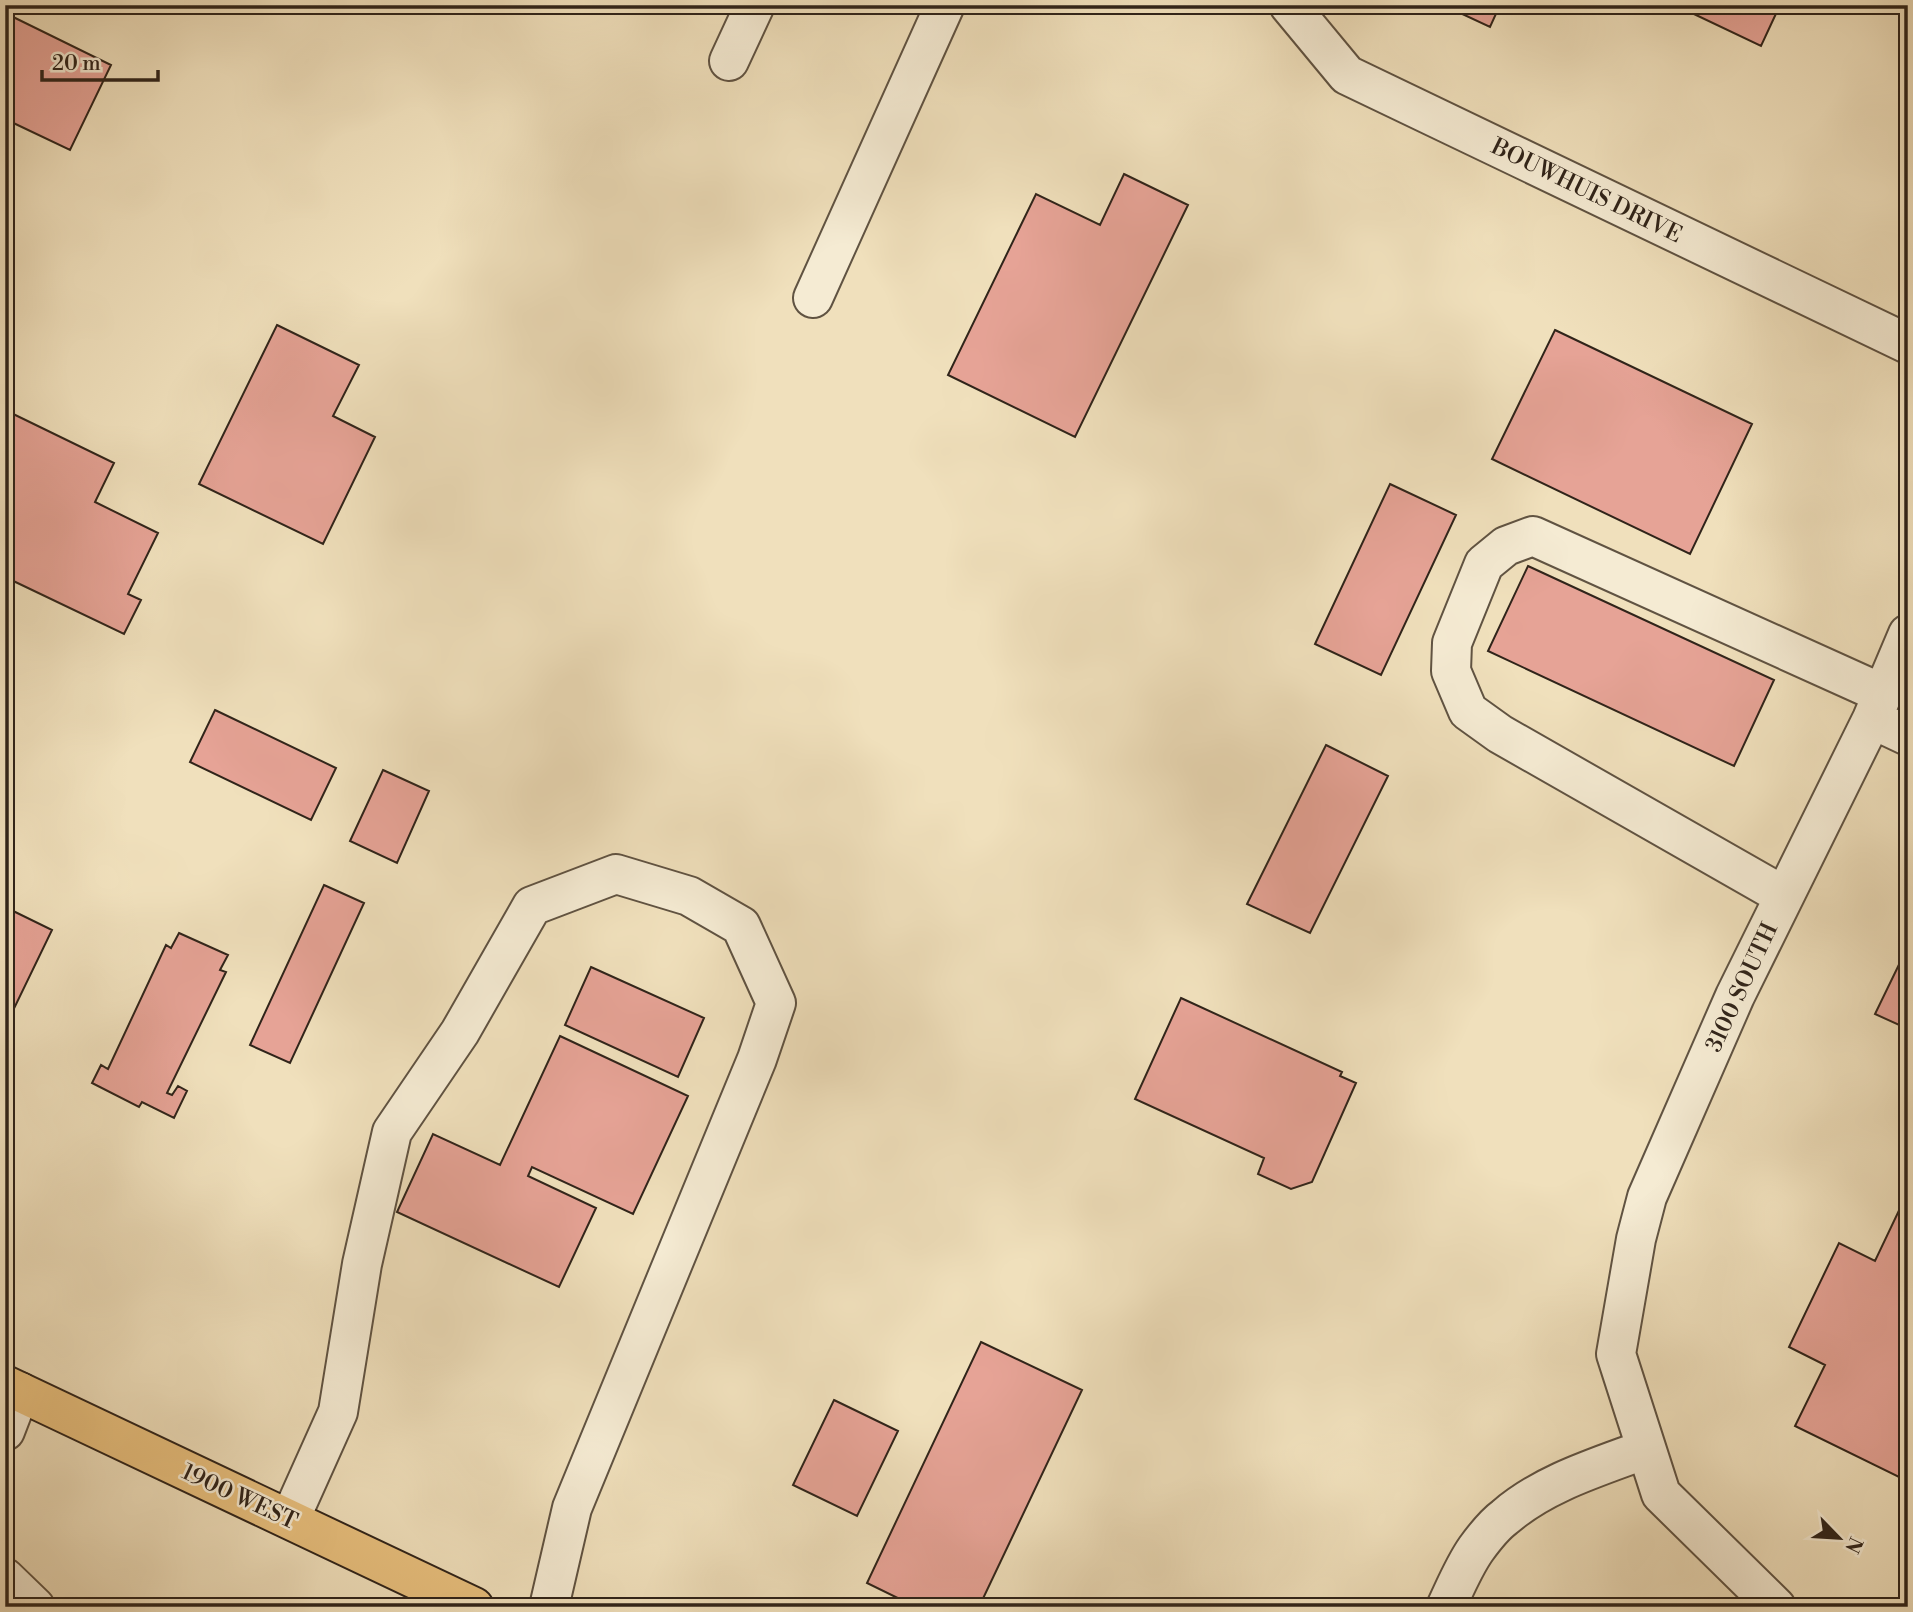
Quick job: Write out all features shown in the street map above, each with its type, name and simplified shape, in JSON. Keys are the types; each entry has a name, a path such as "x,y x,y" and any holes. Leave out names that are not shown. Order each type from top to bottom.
{"main road":[{"name":"1900 WEST","path":"13,1389 474,1607"}],"street":[{"path":"729,61 755,5"},
{"path":"813,298 945,5"},
{"name":"BOUWHUIS DRIVE","path":"1289,5 1348,75 1908,344"},
{"path":"1784,896 1500,734 1468,711 1451,670 1452,643 1484,564 1506,545 1533,536 1877,707 1908,736"},
{"name":"3100 SOUTH","path":"1646,1449 1616,1354 1636,1239 1647,1197 1735,996 1877,707 1908,634"},
{"path":"289,1520 338,1412 362,1264 392,1132 460,1031 531,906 615,874 689,896 741,926 776,1003 757,1059 572,1507 549,1607"},
{"path":"5,1431 13,1389"},
{"path":"1446,1607 1475,1550 1504,1517 1558,1484 1646,1449 1661,1494 1776,1607"},
{"path":"5,1578 35,1607"}],"building":[{"path":"1443,5 1500,5 1490,27"},
{"path":"1675,5 1780,5 1761,46"},
{"path":"5,13 111,65 70,150 5,119 5,110 11,98 5,95"},
{"path":"1124,174 1188,205 1075,437 948,375 1036,194 1100,225"},
{"path":"277,325 359,365 333,416 375,437 323,544 199,484"},
{"path":"1555,330 1752,424 1690,554 1492,459"},
{"path":"5,410 114,463 95,502 158,533 128,594 141,600 124,634 5,577"},
{"path":"1390,484 1456,515 1381,675 1315,644"},
{"path":"1528,566 1774,680 1734,766 1488,651"},
{"path":"215,710 336,768 311,820 190,762"},
{"path":"1326,745 1388,776 1310,933 1247,904"},
{"path":"383,770 429,791 397,863 350,841"},
{"path":"324,885 364,903 290,1063 250,1045"},
{"path":"5,907 52,930 6,1025 5,1025"},
{"path":"179,933 228,955 220,970 226,972 167,1093 172,1095 178,1086 187,1091 174,1118 142,1102 139,1107 92,1083 101,1065 108,1069 166,945 171,948"},
{"path":"1908,946 1908,1029 1875,1014"},
{"path":"591,967 704,1018 678,1077 565,1025"},
{"path":"1181,998 1342,1072 1340,1076 1356,1083 1312,1182 1291,1189 1258,1174 1264,1158 1135,1099"},
{"path":"560,1036 688,1096 633,1214 532,1167 528,1176 596,1208 559,1287 397,1212 433,1134 500,1165"},
{"path":"1903,1202 1908,1204 1908,1465 1901,1478 1795,1426 1825,1365 1789,1347 1839,1243 1875,1261"},
{"path":"981,1342 1082,1390 979,1607 916,1607 867,1583"},
{"path":"834,1400 898,1431 857,1516 793,1485"}]}
